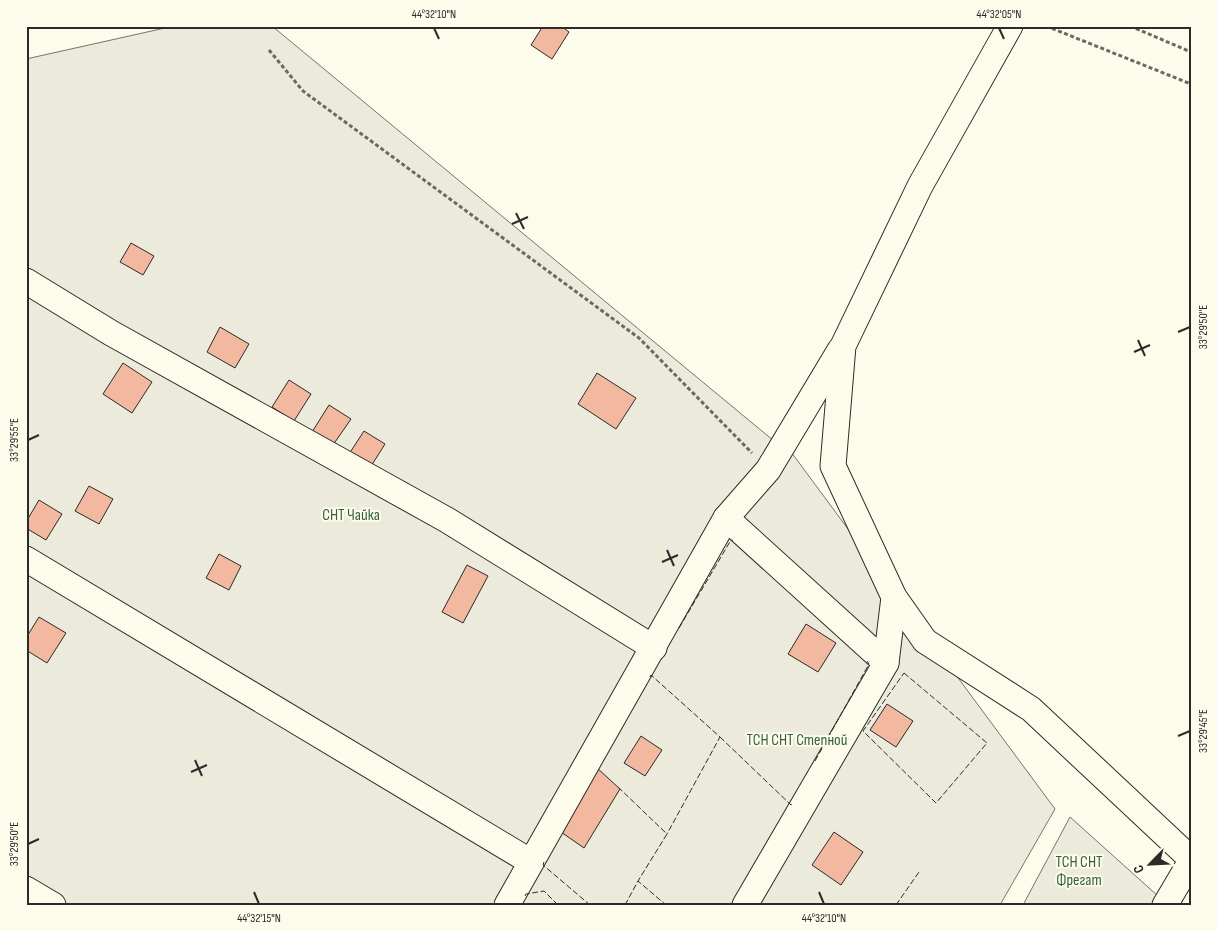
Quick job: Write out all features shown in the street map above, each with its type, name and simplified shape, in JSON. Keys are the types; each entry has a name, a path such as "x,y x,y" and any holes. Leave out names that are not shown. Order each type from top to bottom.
{"street":[{"path":"507,905 726,518 768,470 843,346 920,186 1010,26"},
{"path":"26,281 111,333 447,520 654,648"},
{"path":"843,346 833,466 894,597 925,641 1031,709 1191,860 1165,905"},
{"path":"726,518 886,663"},
{"path":"26,559 531,862"},
{"path":"745,905 886,663 894,597"},
{"path":"26,889 53,905"}],"path":[{"path":"1046,26 1191,84"},
{"path":"1130,26 1191,52"},
{"path":"268,50 303,91 639,338 768,470"}],"green space":[{"name":"СНТ Чайка","path":"174,26 272,26 774,441 496,905 26,905 26,59"},
{"name":"ТСН СНТ Степной","path":"780,437 1055,809 1000,905 508,905"},
{"name":"ТСН СНТ Фрегат","path":"1070,817 1168,905 1023,905"}],"building":[{"path":"543,26 561,26 569,32 552,59 531,45"},
{"path":"131,243 154,256 143,275 120,262"},
{"path":"220,327 249,344 235,368 207,352"},
{"path":"123,363 152,382 132,413 103,394"},
{"path":"597,373 636,398 616,429 578,404"},
{"path":"289,380 311,394 294,421 272,407"},
{"path":"329,405 351,419 333,445 312,432"},
{"path":"364,431 385,444 368,471 347,457"},
{"path":"89,486 113,499 99,524 75,511"},
{"path":"39,500 62,514 46,540 26,528 26,522"},
{"path":"219,554 241,566 229,590 206,578"},
{"path":"467,565 488,576 463,623 442,612"},
{"path":"39,617 66,633 47,663 26,650 26,638"},
{"path":"806,624 836,643 818,672 788,654"},
{"path":"887,704 913,721 896,747 870,730"},
{"path":"641,736 662,750 645,776 624,763"},
{"path":"596,767 620,789 584,848 561,832"},
{"path":"834,832 863,852 841,885 812,865"}],"fence":[{"path":"679,628 731,540 733,541"},
{"path":"815,761 869,664 867,661"},
{"path":"904,673 987,743 936,803 863,731 904,673"},
{"path":"650,677 651,675 720,737 667,834"},
{"path":"720,737 791,805 792,803"},
{"path":"618,787 667,834 638,881"},
{"path":"544,862 543,865 590,905"},
{"path":"896,905 919,872"},
{"path":"625,905 638,881 666,905"},
{"path":"525,896 526,894 544,891 558,905"}]}
